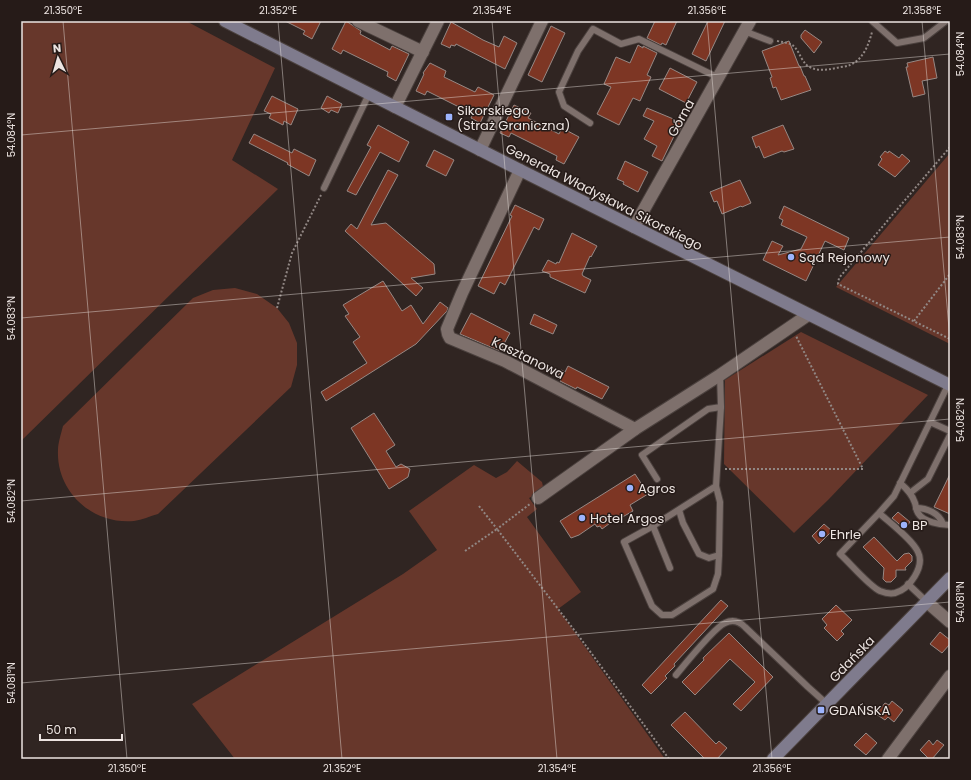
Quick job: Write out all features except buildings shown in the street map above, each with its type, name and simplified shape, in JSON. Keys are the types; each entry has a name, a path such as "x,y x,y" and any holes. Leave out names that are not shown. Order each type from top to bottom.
{"main road":[{"name":"Generała Władysława Sikorskiego","path":"225,21 808,315 949,384"},
{"name":"Gdańska","path":"773,759 950,578"}],"street":[{"path":"358,21 423,52"},
{"path":"395,107 438,21"},
{"path":"480,150 542,21"},
{"name":"Górna","path":"634,227 747,26"},
{"name":"Kasztanowa","path":"520,170 462,293 447,329 448,334 450,338 505,361 635,429"},
{"path":"538,498 635,429 720,375 808,315"},
{"path":"927,602 950,622"},
{"path":"892,758 950,676"}],"lane":[{"path":"873,22 896,43 924,38 946,21"},
{"path":"747,26 770,41"},
{"path":"590,123 564,106 559,92 578,51 593,29 621,44 639,39 719,78"},
{"path":"324,188 369,94"},
{"path":"716,486 653,526 624,542 652,606 662,615 672,615 713,589 718,574 720,502 716,486 721,407 720,375"},
{"path":"879,513 906,537 918,551 920,563 916,574 908,584 895,593 880,591 873,587 840,554 890,501 949,384"},
{"path":"657,479 642,455 708,409 721,407"},
{"path":"930,422 950,431"},
{"path":"910,493 928,479 950,435"},
{"path":"900,483 910,493 920,516 938,524 950,525"},
{"path":"679,510 683,523 699,554 709,558 719,555"},
{"path":"653,526 670,568"},
{"path":"908,584 927,602"},
{"path":"676,675 724,623 736,622 745,627 828,704"}],"path":[{"path":"770,41 790,43 798,49 806,65 813,69 825,70 851,64 856,61 868,44 873,22"},
{"path":"950,147 839,278 838,284 950,339"},
{"path":"277,308 292,253 324,188"},
{"path":"914,321 950,274"},
{"path":"717,469 864,468 795,334"},
{"path":"465,551 538,498"},
{"path":"479,506 578,635 669,759"}],"shaded area":[{"path":"21,21 186,21 275,68 232,160 278,189 21,441"},
{"path":"950,153 950,344 836,287"},
{"path":"235,288 257,294 277,308 289,323 297,343 297,365 291,387 158,514 134,521 119,521 105,518 91,511 80,503 70,492 63,479 59,465 58,450 63,426 193,298 213,290"},
{"path":"801,332 928,395 829,499 794,533 724,464 725,380"},
{"path":"517,461 542,482 544,491 529,498 537,509 527,517 581,592 558,609 665,759 235,759 192,704 403,574 437,550 409,511 474,465 496,478 507,472"}],"place":[{"name":"Sikorskiego (Straż Graniczna)","path":"449,117"},
{"name":"Sąd Rejonowy","path":"791,257"},
{"name":"Agros","path":"630,488"},
{"name":"Hotel Argos","path":"582,518"},
{"name":"BP","path":"904,525"},
{"name":"Ehrle","path":"822,534"},
{"name":"GDAŃSKA","path":"821,710"}]}
